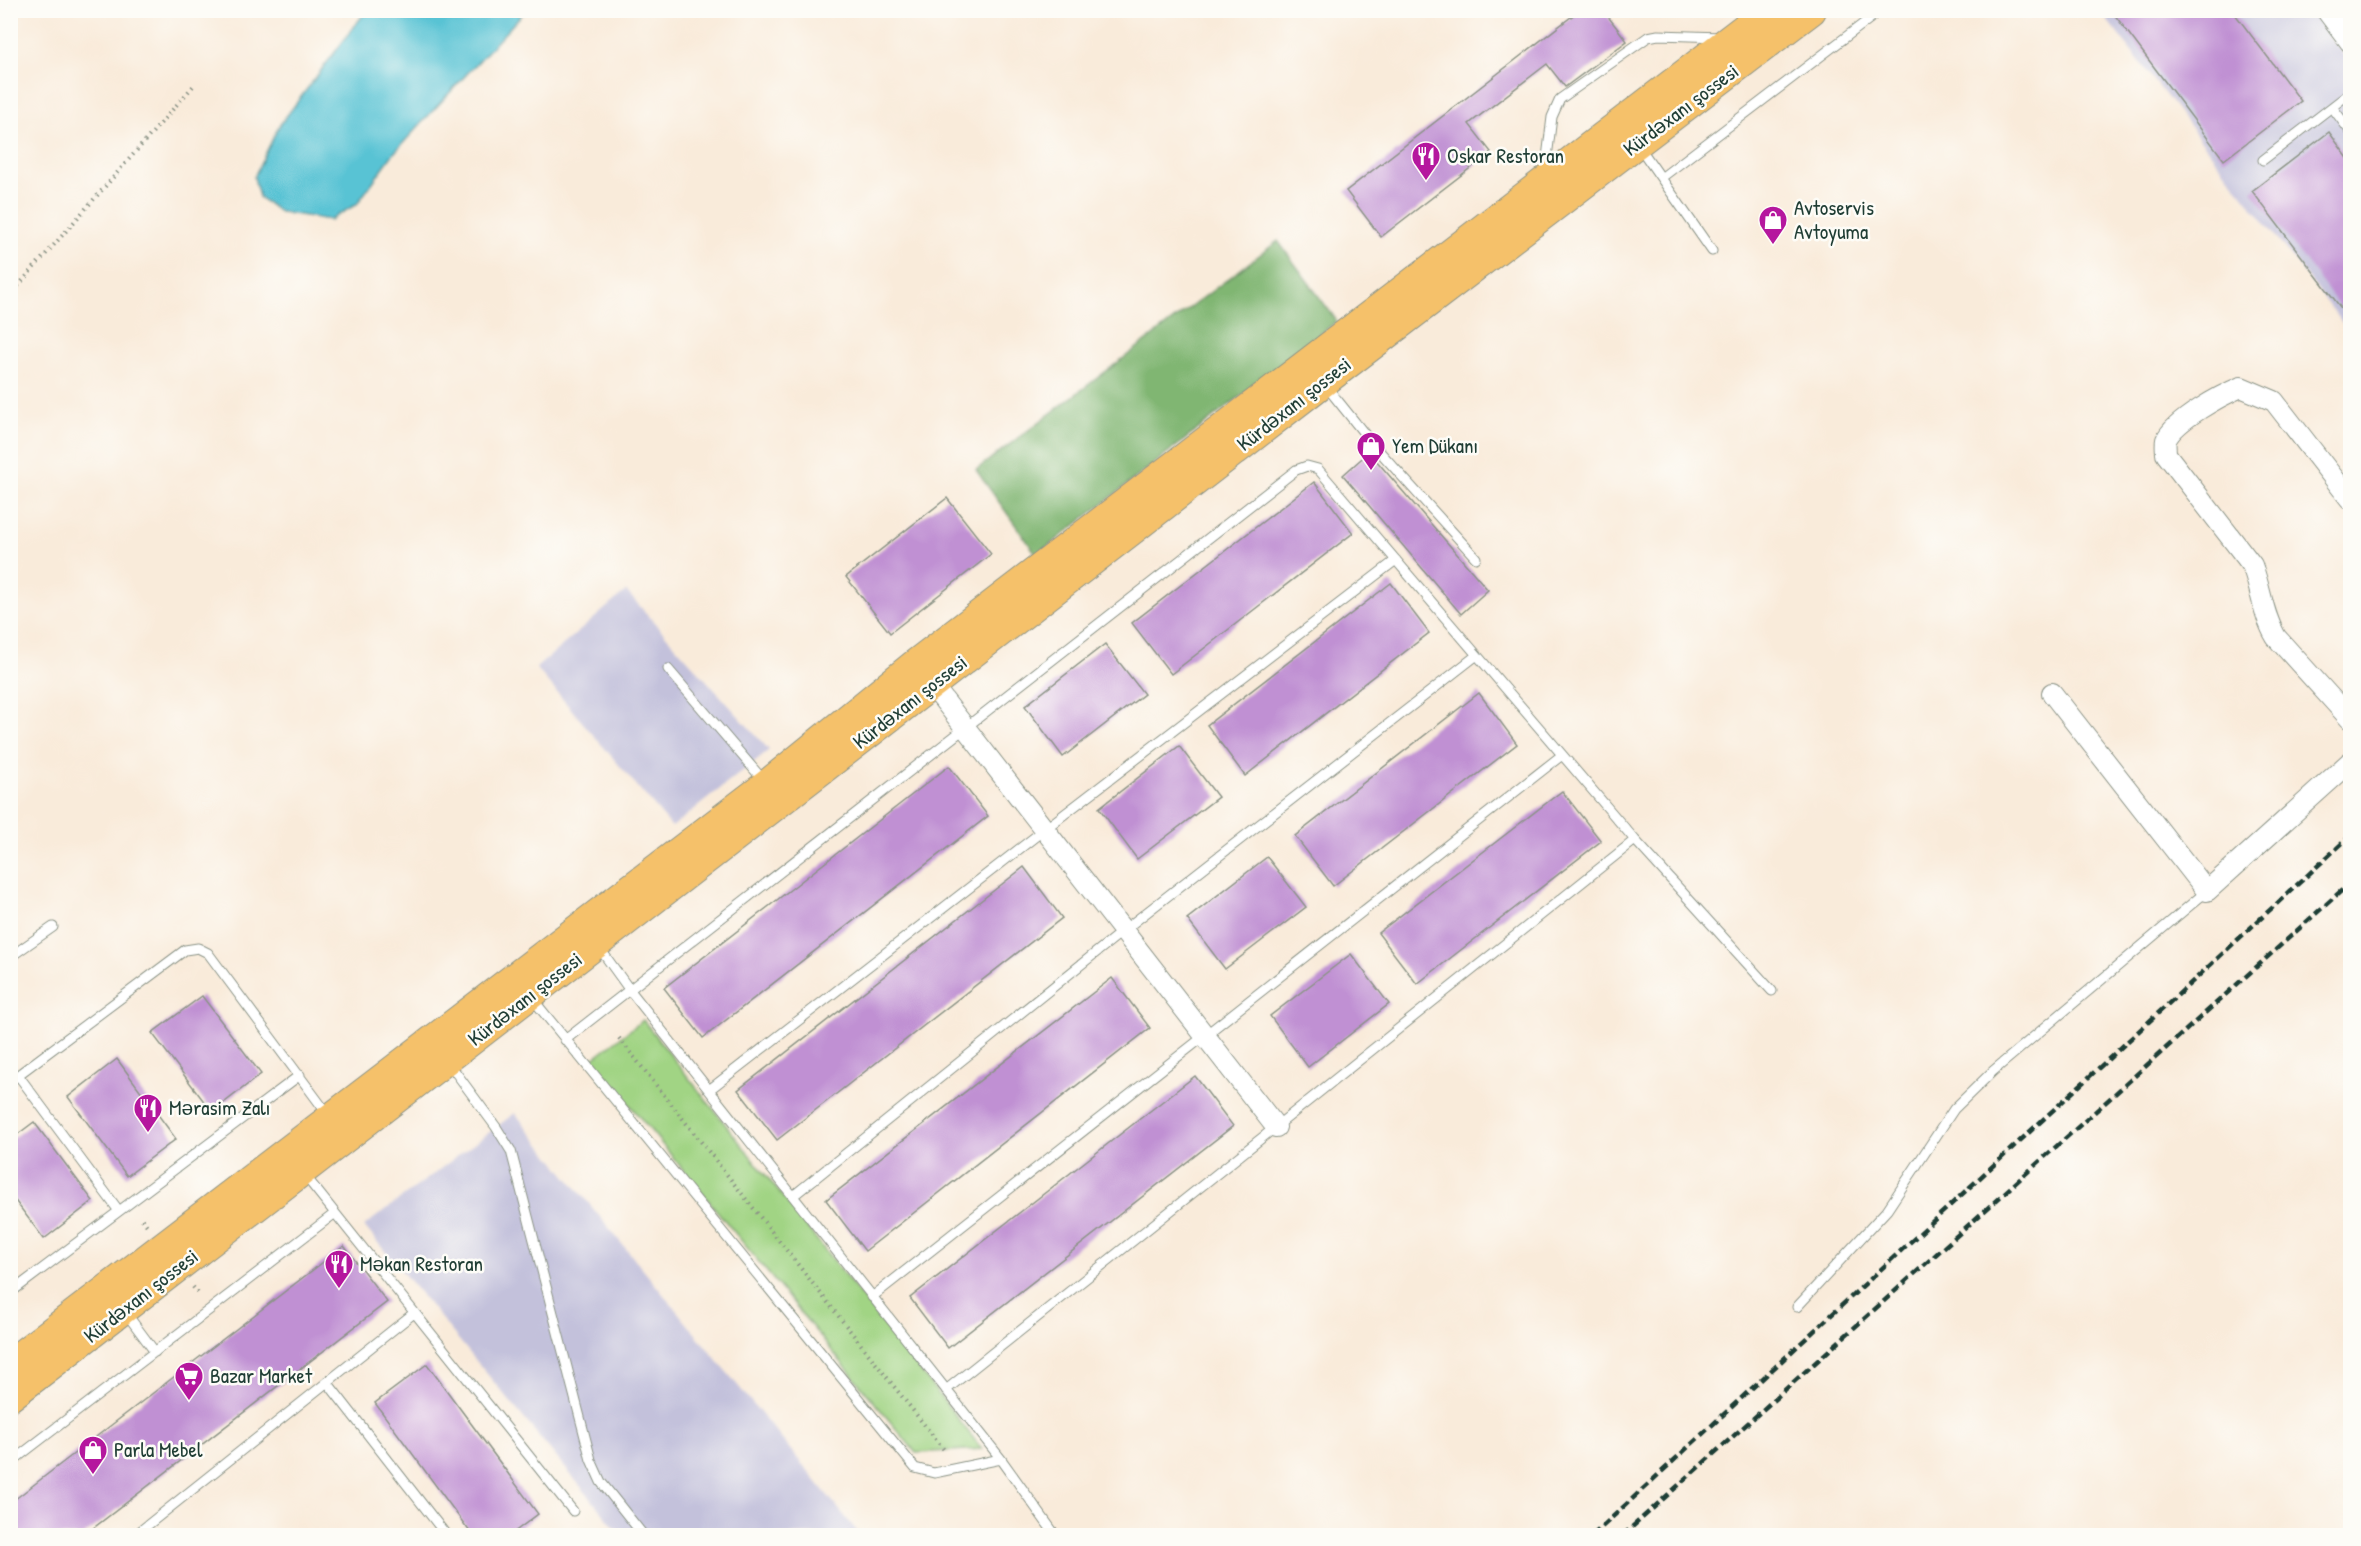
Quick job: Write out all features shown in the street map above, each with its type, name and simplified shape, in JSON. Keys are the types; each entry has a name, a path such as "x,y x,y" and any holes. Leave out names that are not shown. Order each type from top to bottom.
{"main road":[{"name":"Kürdəxanı şossesi","path":"10,1396 596,944 925,675 1544,182 1751,32 1811,10"},
{"name":"Kürdəxanı şossesi","path":"10,1364 767,785 925,675 1323,382 1636,143 1751,32"}],"street":[{"path":"2326,10 2350,42"},
{"path":"2350,499 2274,400 2241,387 2218,397 2176,428 2166,441 2166,454 2252,565 2258,580 2267,622 2276,637 2350,719"},
{"path":"925,675 1276,1127"},
{"path":"2052,693 2207,891 2350,762"}],"lane":[{"path":"1661,178 1872,16"},
{"path":"1544,182 1552,117 1560,99 1648,37 1751,32"},
{"path":"2264,160 2350,93"},
{"path":"2332,107 2350,131"},
{"path":"1636,143 1712,251"},
{"path":"1323,382 1371,442 1476,558"},
{"path":"565,1040 965,726 1296,470 1307,466 1318,469 1635,840 1772,991"},
{"path":"709,1090 1396,560"},
{"path":"793,1196 1124,930 1477,655"},
{"path":"668,669 767,785"},
{"path":"872,1296 1562,754"},
{"path":"946,1390 1635,840"},
{"path":"1797,1307 1887,1210 1954,1108 1993,1071 2207,891"},
{"path":"12,954 53,927"},
{"path":"596,944 629,989 1000,1459 1056,1536"},
{"path":"119,1211 14,1078 184,950 198,948 208,952 331,1118"},
{"path":"530,995 915,1468 934,1473 1000,1459"},
{"path":"446,1060 501,1133 511,1151 591,1460 601,1482 644,1536"},
{"path":"10,1293 300,1075"},
{"path":"301,1171 573,1511"},
{"path":"10,1463 334,1214"},
{"path":"123,1310 155,1352"},
{"path":"134,1536 414,1313"},
{"path":"327,1382 447,1536"}],"path":[{"path":"10,295 195,84"},
{"path":"619,1038 945,1451"}],"shaded area":[{"path":"2100,11 2310,11 2350,63 2350,332"},
{"path":"626,591 769,750 672,827 536,668"},
{"path":"515,1113 860,1535 621,1535 364,1226"}],"green space":[{"path":"1278,241 1337,321 1037,555 976,470"},
{"path":"643,1020 982,1449 916,1453 592,1059"}],"water":[{"path":"366,11 525,11 393,154 357,204 330,220 280,212 259,197 254,177 279,126"}],"building":[{"path":"1580,10 1603,10 1627,41 1565,87 1547,64 1469,124 1491,152 1381,237 1346,191"},
{"path":"2111,10 2232,10 2301,101 2224,160"},
{"path":"2329,132 2350,161 2350,320 2252,191"},
{"path":"1369,452 1488,590 1461,614 1343,475"},
{"path":"1314,482 1353,533 1171,674 1132,623"},
{"path":"947,498 991,554 890,633 846,577"},
{"path":"1391,583 1429,633 1245,776 1207,725"},
{"path":"1105,644 1144,694 1063,757 1025,706"},
{"path":"1479,693 1517,744 1333,886 1295,836"},
{"path":"1179,746 1218,797 1137,859 1099,808"},
{"path":"949,766 988,816 703,1038 664,988"},
{"path":"1562,791 1601,841 1417,984 1378,933"},
{"path":"1267,857 1306,907 1225,969 1187,919"},
{"path":"1024,867 1062,918 777,1140 738,1090"},
{"path":"1351,954 1389,1004 1308,1067 1270,1016"},
{"path":"1112,978 1150,1028 865,1251 826,1200"},
{"path":"202,996 261,1074 212,1112 152,1033"},
{"path":"117,1059 176,1139 127,1176 68,1097"},
{"path":"1195,1076 1233,1126 948,1348 910,1298"},
{"path":"34,1122 93,1201 44,1239 10,1194 10,1140"},
{"path":"344,1246 387,1302 83,1536 10,1536 10,1503"},
{"path":"427,1364 538,1514 509,1536 473,1536 375,1403"}],"railway":[{"path":"1592,1536 2350,836"},
{"path":"1622,1536 2350,883"}],"place":[{"name":"Oskar Restoran","path":"1426,182"},
{"name":"Avtoservis Avtoyuma","path":"1773,246"},
{"name":"Yem Dükanı","path":"1371,472"},
{"name":"Mərasim Zalı","path":"148,1134"},
{"name":"Məkan Restoran","path":"339,1290"},
{"name":"Bazar Market","path":"189,1402"},
{"name":"Parla Mebel","path":"93,1476"}]}
